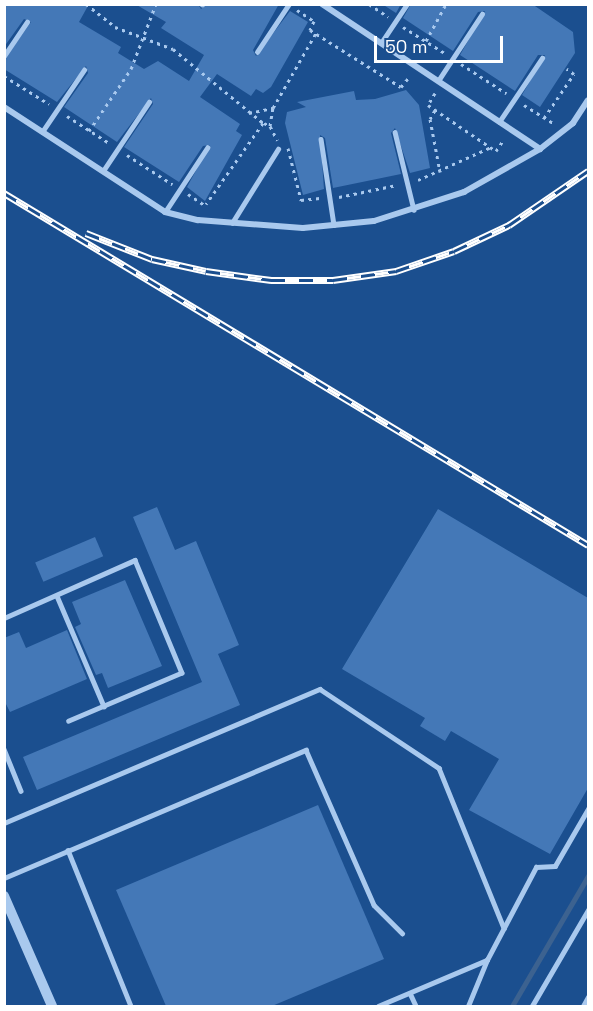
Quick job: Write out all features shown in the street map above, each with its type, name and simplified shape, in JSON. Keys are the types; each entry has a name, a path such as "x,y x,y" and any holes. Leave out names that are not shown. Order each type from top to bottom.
{"street":[{"path":"322,4 540,149"},
{"path":"4,108 165,212 232,223 334,225 414,210 464,192 540,149 564,131 588,100"},
{"path":"4,896 52,1006"}],"lane":[{"path":"381,44 407,4"},
{"path":"257,52 289,5"},
{"path":"438,81 482,14"},
{"path":"4,56 27,22"},
{"path":"499,122 542,58"},
{"path":"42,132 84,70"},
{"path":"103,171 150,102"},
{"path":"395,132 414,210"},
{"path":"321,139 334,225"},
{"path":"232,223 280,146"},
{"path":"165,212 207,148"},
{"path":"4,618 135,560 182,673 69,721"},
{"path":"57,596 104,706"},
{"path":"4,823 320,689 439,768 504,928"},
{"path":"4,749 21,791"},
{"path":"4,878 306,750 374,905 402,933"},
{"path":"468,1006 487,960 536,867 555,866 588,809"},
{"path":"68,850 131,1006"},
{"path":"532,1006 588,910"},
{"path":"378,1006 487,960"},
{"path":"410,993 416,1006"},
{"path":"583,1006 588,997"}],"path":[{"path":"86,4 141,39 173,50 249,113 270,126 273,108 316,33"},
{"path":"89,131 131,69 156,4"},
{"path":"369,4 564,131"},
{"path":"426,41 446,4"},
{"path":"289,5 314,21 310,30 401,87 408,75 417,81"},
{"path":"544,118 574,74 567,69"},
{"path":"426,87 435,93 428,105 490,147 496,150 510,129"},
{"path":"249,113 273,108"},
{"path":"435,110 430,119 440,172"},
{"path":"206,204 263,123"},
{"path":"280,146 292,151 301,200 331,198 406,183 440,172 490,147"}],"building":[{"path":"4,4 89,4 79,22 121,47 118,53 144,69 158,61 189,81 204,55 161,28 166,22 135,4 198,4 201,9 207,4 279,4 253,50 256,56 290,11 308,22 271,87 263,93 256,89 251,96 217,74 200,97 240,124 236,131 242,135 205,201 187,187 210,145 203,146 179,182 124,147 153,104 151,98 117,142 64,107 88,73 86,66 57,102 4,69 4,60 31,22 24,19 4,47"},
{"path":"382,4 401,4 396,13"},
{"path":"411,4 532,4 573,32 575,53 540,107 522,95 545,55 538,55 515,91 460,55 485,11 478,12 453,51 403,18"},
{"path":"406,90 419,105 430,168 410,173 395,128 391,133 401,174 333,188 325,138 320,135 324,189 303,195 285,123 287,112 306,107 297,102 354,91 356,100 375,99"},
{"path":"157,507 175,550 196,541 239,645 218,654 240,705 37,790 23,757 202,682 133,517"},
{"path":"438,509 588,598 588,788 550,854 469,810 499,759 451,731 445,741 420,726 425,718 342,669"},
{"path":"95,537 103,556 43,582 35,562"},
{"path":"125,580 162,666 108,688 102,673 96,675 75,627 81,624 72,602"},
{"path":"67,630 87,679 10,712 4,700 4,638 19,632 26,648"},
{"path":"318,805 384,959 272,1006 166,1006 116,890"}],"waterway":[{"path":"512,1006 588,876"}],"railway":[{"path":"86,233 152,259 206,271 271,280 333,280 396,271 454,251 509,225 588,171"},
{"path":"4,193 588,545"}]}
